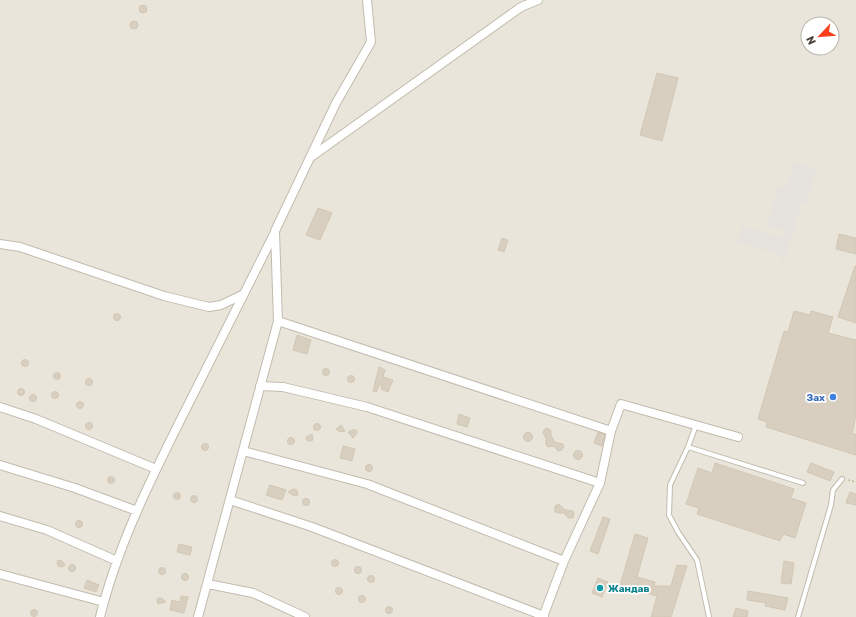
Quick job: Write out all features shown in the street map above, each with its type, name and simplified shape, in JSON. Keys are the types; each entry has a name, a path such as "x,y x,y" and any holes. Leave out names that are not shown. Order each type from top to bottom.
{"street":[{"path":"100,617 117,561 156,469 276,231 336,103 371,42 367,0"},
{"path":"310,158 521,7 538,0"},
{"path":"198,617 278,321 276,231"},
{"path":"0,244 20,247 164,296 209,307 221,305 244,294"},
{"path":"278,321 611,431"},
{"path":"260,386 283,387 366,407 600,483"},
{"path":"230,500 312,527 544,616 564,561 600,483 611,431 621,404 738,437"},
{"path":"0,407 36,419 156,469"},
{"path":"243,451 366,484 564,561"},
{"path":"0,466 75,488 137,511"},
{"path":"0,516 47,530 117,561"},
{"path":"0,574 104,602"},
{"path":"208,584 253,593 305,617"}],"lane":[{"path":"696,425 688,447 670,486 669,515 678,532 697,560 709,617"},
{"path":"688,447 803,482"},
{"path":"798,617 831,505 833,490 842,479"}],"path":[{"path":"842,479 856,482"}],"shaded area":[{"path":"0,0 856,0 856,617 0,617"},
{"path":"794,162 816,168 806,204 801,203 785,262 781,261 782,255 737,242 742,226 785,238 787,231 766,225 778,186 787,188"}],"building":[{"path":"143,5 146,6 146,12 143,13 140,12 139,9 140,6"},
{"path":"134,21 137,22 137,28 134,29 131,28 130,25 131,22"},
{"path":"657,73 678,78 662,141 640,135"},
{"path":"318,208 332,213 320,240 306,235"},
{"path":"839,234 856,238 856,254 836,249"},
{"path":"502,238 508,240 504,252 498,250"},
{"path":"856,266 856,323 838,317"},
{"path":"794,311 810,315 811,311 833,317 828,333 856,340 856,416 852,434 856,434 856,455 766,427 767,422 758,419 784,331 788,332"},
{"path":"117,314 120,317 117,320 114,317"},
{"path":"297,335 311,340 307,354 293,350"},
{"path":"25,360 28,363 25,366 22,363"},
{"path":"379,367 385,370 383,377 393,380 388,392 381,389 382,385 380,384 376,392 373,391"},
{"path":"326,369 329,372 326,375 323,372"},
{"path":"57,373 60,376 57,379 54,376"},
{"path":"351,376 354,379 351,382 348,379"},
{"path":"89,379 92,382 89,385 86,382"},
{"path":"21,389 24,392 21,395 18,392"},
{"path":"55,392 58,395 55,398 52,395"},
{"path":"33,395 36,398 33,401 30,398"},
{"path":"80,402 83,405 80,408 77,405"},
{"path":"459,414 470,418 467,427 457,424"},
{"path":"89,423 92,426 89,429 86,426"},
{"path":"317,423 321,427 317,431 313,427"},
{"path":"341,425 345,431 340,432 336,429"},
{"path":"546,428 551,431 551,436 555,442 563,444 564,446 562,450 558,451 554,446 548,447 546,445 546,438 543,433"},
{"path":"356,430 357,433 353,438 348,432"},
{"path":"528,432 533,437 528,442 523,437"},
{"path":"598,432 605,435 602,446 594,443"},
{"path":"312,434 313,440 308,441 306,437"},
{"path":"291,438 294,441 291,444 288,441"},
{"path":"205,444 208,447 205,450 202,447"},
{"path":"343,446 355,449 352,461 340,458"},
{"path":"578,450 583,455 578,460 573,455"},
{"path":"715,463 794,489 791,498 806,503 795,538 783,534 780,541 697,514 699,508 686,504 698,468 712,473"},
{"path":"811,463 834,472 830,481 807,472"},
{"path":"369,465 372,468 369,471 366,468"},
{"path":"111,477 114,480 111,483 108,480"},
{"path":"270,485 286,490 282,500 266,495"},
{"path":"293,489 297,490 298,495 294,496 288,492"},
{"path":"850,492 856,494 856,505 846,503"},
{"path":"177,493 180,496 177,499 174,496"},
{"path":"194,496 197,499 194,502 191,499"},
{"path":"306,499 309,502 306,505 303,502"},
{"path":"559,504 565,510 573,511 573,518 568,518 564,513 555,512 555,506"},
{"path":"603,517 610,519 598,554 590,551"},
{"path":"79,521 82,524 79,527 76,524"},
{"path":"635,534 648,538 637,577 655,582 654,586 671,586 677,565 687,566 671,617 651,617 657,596 620,585"},
{"path":"179,544 192,547 190,555 177,552"},
{"path":"58,560 62,561 65,565 61,567 58,566"},
{"path":"335,560 338,563 335,566 332,563"},
{"path":"784,561 794,563 791,584 781,583"},
{"path":"72,565 75,568 72,571 69,568"},
{"path":"358,567 361,570 358,573 355,570"},
{"path":"162,568 165,571 162,574 159,571"},
{"path":"185,574 188,577 185,580 182,577"},
{"path":"371,576 374,579 371,582 368,579"},
{"name":"Жандав","path":"598,578 608,582 602,597 592,593"},
{"path":"87,580 99,585 96,592 84,588"},
{"path":"339,588 342,591 339,594 336,591"},
{"path":"748,591 788,598 785,610 765,606 766,603 747,600"},
{"path":"181,596 188,597 184,613 170,610 172,600 180,602"},
{"path":"362,596 365,599 362,602 359,599"},
{"path":"158,598 162,598 166,602 158,604"},
{"path":"389,607 392,610 389,613 386,610"},
{"path":"736,608 748,611 747,617 733,617"},
{"path":"34,610 37,613 34,616 31,613"}],"place":[{"name":"Зах","path":"833,397"},
{"name":"Жандав","path":"600,588"}]}
